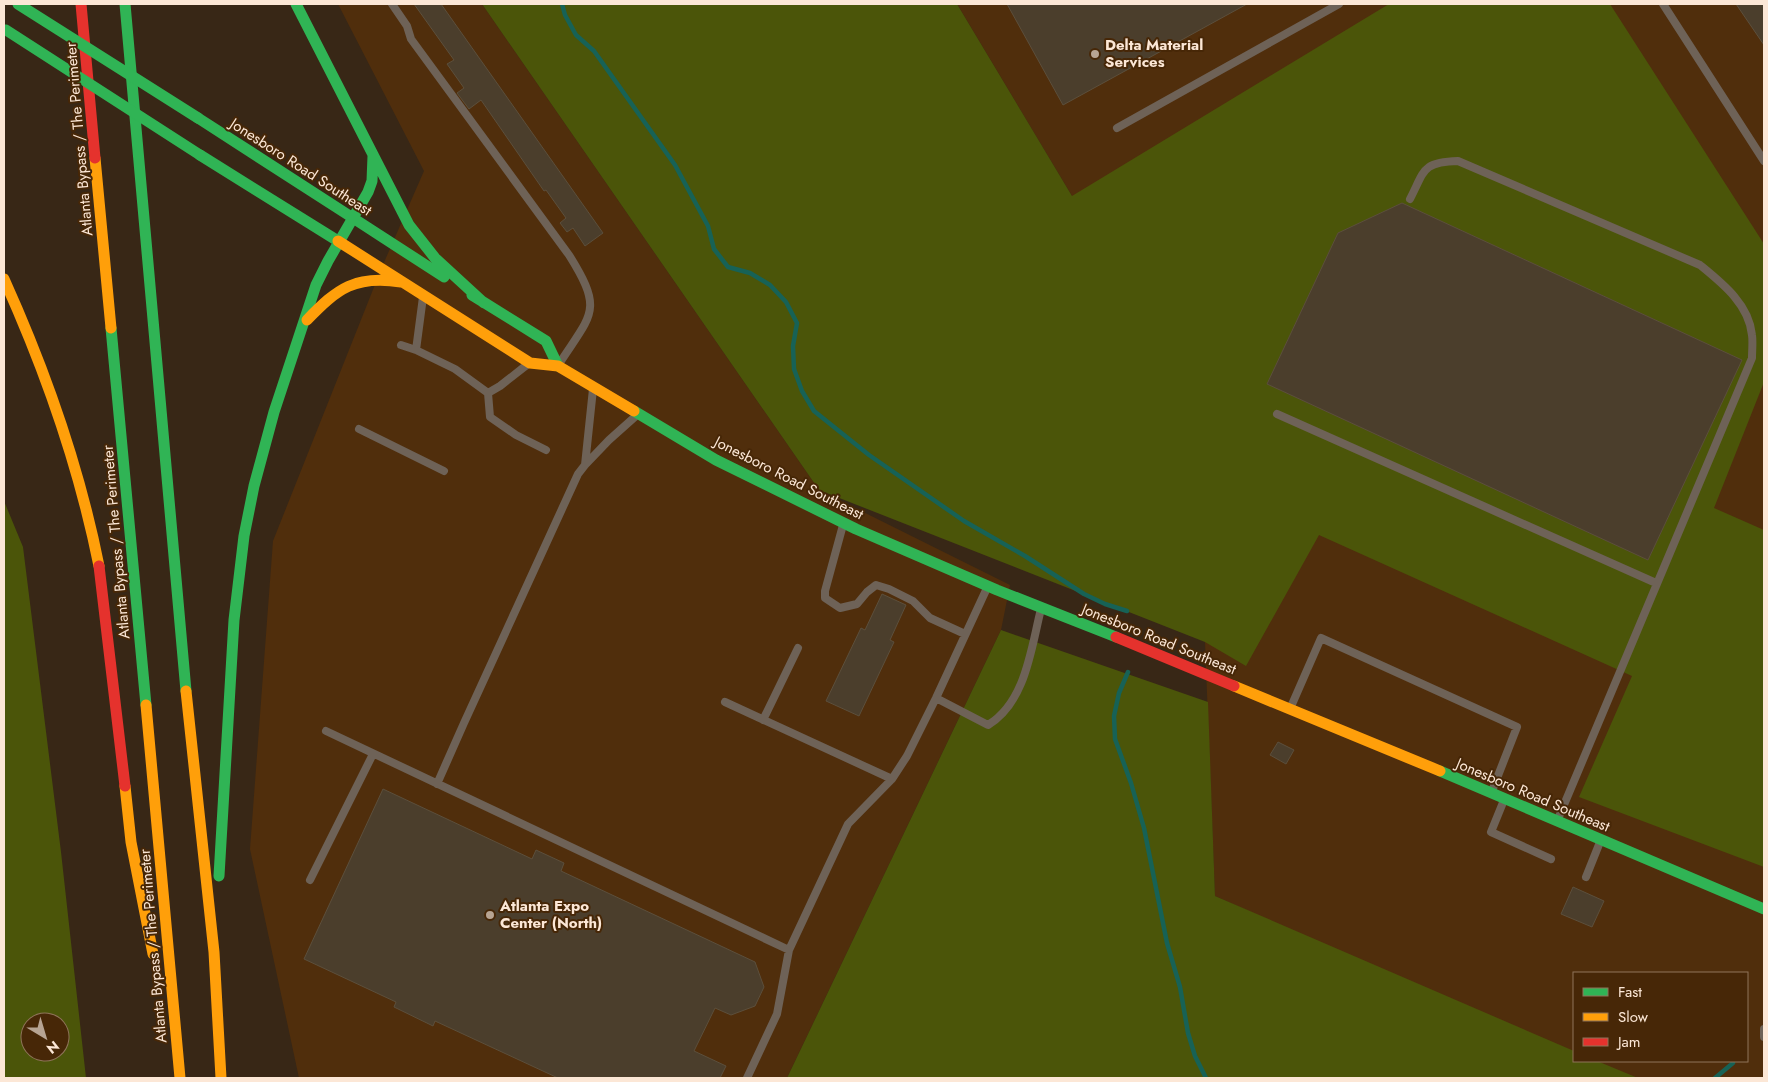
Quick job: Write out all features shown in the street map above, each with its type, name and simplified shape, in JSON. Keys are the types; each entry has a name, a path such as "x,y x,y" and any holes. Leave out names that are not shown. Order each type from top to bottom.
{"main road":[{"name":"Jonesboro Road Southeast","path":"18,4 546,341 558,366"},
{"name":"Atlanta Bypass / The Perimeter","path":"82,4 180,1078"},
{"path":"125,4 182,656 214,952 221,1078"},
{"path":"296,4 397,204 422,243 448,272 484,303"},
{"name":"Jonesboro Road Southeast","path":"5,29 200,155 530,363 558,366 716,460 844,523 988,585 1491,792 1764,909"},
{"path":"214,952 233,645 244,536 251,497 275,405 316,285 338,241 368,192 372,181 373,156"},
{"path":"4,279 48,377 82,485 92,529 101,582 131,842 154,962"},
{"path":"304,323 321,304 336,292 353,283 369,279 401,282"},
{"path":"160,991 180,1078"}],"lane":[{"path":"392,4 407,26 411,39 569,255 585,282 591,306 589,318 558,366"},
{"path":"1117,128 1339,4"},
{"path":"1663,4 1764,161"},
{"path":"1410,199 1426,168 1440,162 1458,161 1700,265 1725,286 1744,309 1752,333 1752,358 1557,821"},
{"path":"416,350 424,296"},
{"path":"401,345 416,350 455,369 488,393 490,417 546,450"},
{"path":"488,393 530,363"},
{"path":"585,465 593,387"},
{"path":"438,784 578,474 609,440 639,414"},
{"path":"1277,414 1656,583"},
{"path":"359,429 444,471"},
{"path":"844,523 825,591 825,598 840,608 857,604 876,585 890,589 913,602 930,618 965,634"},
{"path":"747,1078 778,1014 788,950 848,824 892,779 906,756 936,698 988,585"},
{"path":"936,698 988,725 998,719 1012,701 1023,678 1041,607"},
{"path":"1290,709 1321,638 1517,728 1491,792"},
{"path":"763,720 798,648"},
{"path":"725,702 892,779"},
{"path":"326,731 788,950"},
{"path":"310,880 373,754"},
{"path":"1504,798 1491,832 1551,859"},
{"path":"1586,877 1601,840"},
{"path":"1764,1029 1764,1037"}],"shaded area":[{"path":"338,4 482,4 819,490 1010,585 1001,630 787,1078 299,1078 250,849 273,541 382,267 424,171"},
{"path":"957,4 1764,4 1764,1078 1627,1078 1587,1062 1748,1062 1748,972 1573,972 1573,1056 1215,896 1205,642 1072,196"}],"green space":[{"path":"482,4 957,4 1072,196 1389,4 1610,4 1764,244 1764,382 1714,508 1764,530 1764,867 1579,797 1632,676 1319,535 1246,666 1205,642 819,490"},
{"path":"4,501 23,547 61,852 86,1078 4,1078"},
{"path":"1001,630 1208,702 1215,896 1573,1051 1573,1062 1599,1062 1638,1078 787,1078"}],"building":[{"path":"414,4 441,4 603,233 585,246 573,228 567,232 560,223 566,218 546,190 544,191 481,100 469,109 457,93 464,88 447,64 454,60"},
{"name":"Delta Material Services","path":"1007,4 1247,4 1063,105"},
{"path":"1736,4 1764,4 1764,45"},
{"path":"1402,203 1742,360 1648,560 1267,384 1338,233"},
{"path":"882,594 906,605 890,640 894,642 859,716 826,701 861,628 865,630"},
{"path":"1278,742 1294,750 1286,764 1270,755"},
{"name":"Atlanta Expo Center (North)","path":"383,789 532,859 536,850 564,863 561,871 755,962 764,987 755,1006 731,1015 715,1008 694,1051 726,1066 720,1078 558,1078 435,1021 433,1026 394,1007 396,1002 304,959"},
{"path":"1573,887 1604,901 1592,927 1561,914"}],"waterway":[{"path":"562,4 565,15 576,35 594,51 675,165 708,226 714,249 728,267 750,273 770,285 786,302 797,323 793,346 794,369 802,391 814,411 869,455 964,521 1025,556 1084,594 1105,604 1127,611"},
{"path":"1128,672 1119,693 1114,716 1115,739 1131,783 1144,828 1167,943 1180,987 1188,1033 1195,1056 1206,1078"},
{"path":"1715,1078 1733,1063"}],"traffic: fast":[{"path":"18,4 198,118"},
{"path":"125,4 186,691"},
{"path":"296,4 409,225 435,258 484,303"},
{"path":"6,30 200,155"},
{"path":"198,118 353,218"},
{"path":"200,155 338,241"},
{"path":"219,876 234,620 244,536 254,486 274,412 316,285 368,192 372,181 373,156"},
{"path":"353,218 444,277"},
{"path":"472,295 546,341 558,366"},
{"path":"111,328 146,705"},
{"path":"634,411 716,460 856,529 997,590 1116,637"},
{"path":"1440,771 1764,909"}],"traffic: slow":[{"path":"95,158 111,328"},
{"path":"338,241 530,363 558,366 634,411"},
{"path":"4,279 34,349 60,420 82,492 99,566"},
{"path":"307,320 328,300 348,286 371,280 401,282"},
{"path":"1234,686 1440,771"},
{"path":"186,691 214,952 221,1078"},
{"path":"146,705 180,1078"},
{"path":"125,786 131,842 153,954"}],"traffic: jam":[{"path":"81,4 95,158"},
{"path":"99,566 125,786"},
{"path":"1116,637 1234,686"}],"place":[{"name":"Delta Material Services","path":"1095,54"},
{"name":"Atlanta Expo Center (North)","path":"490,915"}]}
